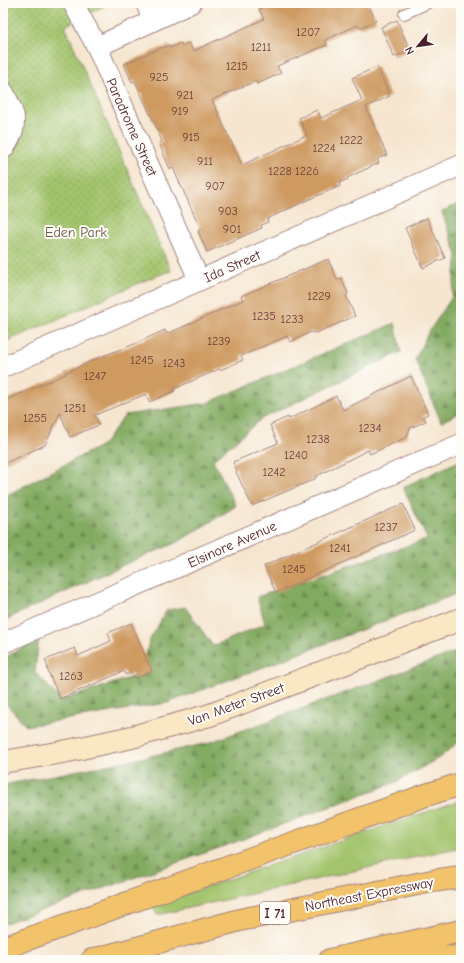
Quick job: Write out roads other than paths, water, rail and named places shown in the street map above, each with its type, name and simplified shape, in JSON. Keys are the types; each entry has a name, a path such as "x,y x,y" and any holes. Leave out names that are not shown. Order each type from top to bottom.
{"highway":[{"path":"3,948 426,795 461,784"},
{"name":"Northeast Expressway","path":"92,960 240,920 461,876"},
{"path":"330,960 461,931"},
{"path":"373,960 461,957"}],"street":[{"name":"Paradrome Street","path":"72,3 97,48 199,280"},
{"path":"97,48 150,12 191,3"},
{"path":"3,91 14,118 10,140 3,149"},
{"name":"Ida Street","path":"3,367 461,165"},
{"name":"Elsinore Avenue","path":"3,643 461,444"},
{"name":"Van Meter Street","path":"3,762 63,752 132,737 210,715 461,619"}],"lane":[{"path":"404,14 428,3"}],"park label":[{"name":"Eden Park","path":"76,232"}]}
